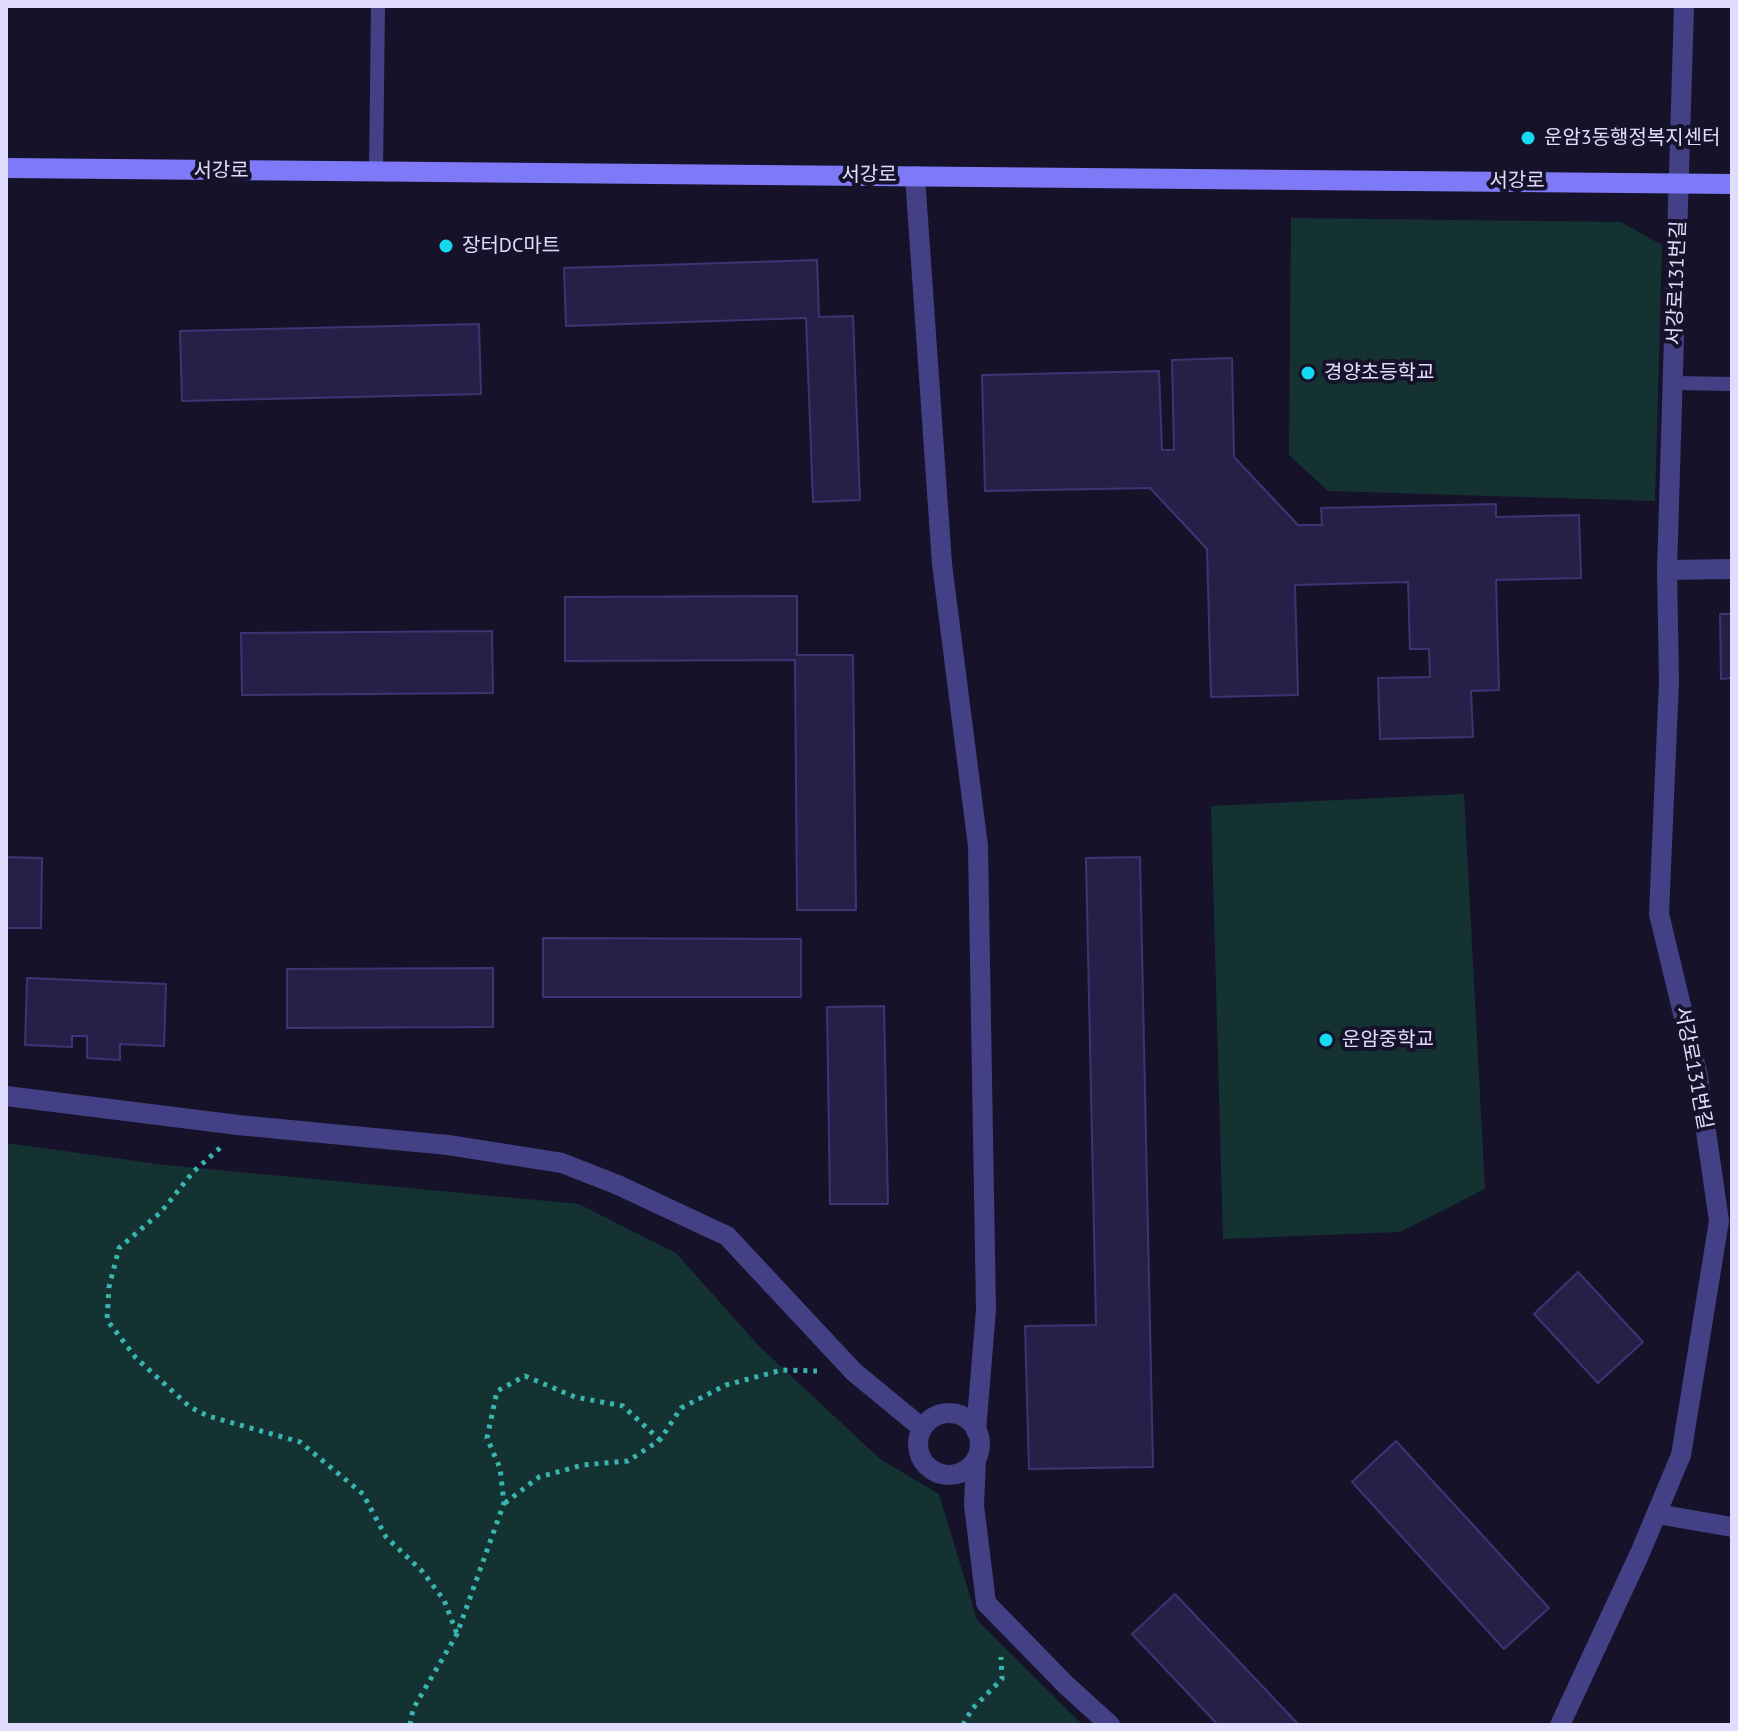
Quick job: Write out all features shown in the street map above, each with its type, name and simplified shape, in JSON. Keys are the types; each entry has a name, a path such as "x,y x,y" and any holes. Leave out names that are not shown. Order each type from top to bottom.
{"main road":[{"name":"서강로","path":"6,168 1732,184"}],"street":[{"name":"서강로131번길","path":"1560,1725 1681,1455 1719,1221 1698,1076 1659,914 1669,681 1667,570 1684,6"},
{"path":"915,176 942,564 978,846 986,1310 976,1431 980,1444 976,1459 974,1505 986,1603 1110,1725"},
{"path":"1667,570 1732,569"},
{"path":"6,1096 238,1125 448,1145 562,1163 618,1185 727,1236 854,1372 922,1428"},
{"path":"976,1431 965,1418 955,1414 934,1417 922,1428 918,1441 922,1461 937,1473 957,1474 966,1470 976,1459"},
{"path":"1657,1514 1732,1527"}],"lane":[{"path":"376,172 378,6"},
{"path":"1674,383 1732,384"}],"path":[{"path":"238,1125 217,1152 193,1172 161,1212 119,1248 109,1287 107,1320 136,1358 190,1407 208,1416 300,1442 363,1494 386,1537 422,1571 444,1600 457,1634"},
{"path":"504,1503 539,1477 583,1465 628,1461 660,1440 681,1408 726,1385 782,1370 854,1372"},
{"path":"410,1725 413,1709 457,1634 504,1503 500,1468 487,1438 497,1391 525,1376 575,1397 623,1406 660,1440"},
{"path":"963,1725 972,1709 1002,1679 999,1616"}],"green space":[{"path":"1291,218 1621,222 1662,245 1655,501 1328,491 1289,455"},
{"path":"1464,794 1485,1189 1400,1232 1223,1239 1211,806"},
{"path":"6,1143 165,1165 579,1204 676,1253 758,1345 880,1459 939,1494 977,1620 1083,1725 6,1725"}],"building":[{"path":"817,260 819,317 853,316 860,500 813,502 806,318 566,326 564,268"},
{"path":"479,324 481,394 182,401 180,331"},
{"path":"1232,358 1234,457 1298,525 1322,525 1321,508 1496,504 1496,517 1579,515 1581,578 1496,580 1499,690 1471,691 1473,737 1380,739 1378,678 1430,677 1429,649 1410,649 1408,582 1295,585 1298,695 1211,697 1207,549 1150,488 985,491 982,375 1159,371 1162,450 1174,450 1172,360"},
{"path":"797,596 797,655 853,655 856,910 797,910 795,660 565,661 565,597"},
{"path":"1720,614 1732,614 1732,678 1721,679"},
{"path":"492,631 493,693 242,695 241,633"},
{"path":"6,857 42,858 41,928 6,928"},
{"path":"1140,857 1153,1467 1029,1469 1025,1326 1096,1325 1086,858"},
{"path":"543,938 801,939 801,997 543,997"},
{"path":"493,968 493,1027 287,1028 287,969"},
{"path":"27,978 166,984 164,1046 120,1044 120,1060 87,1058 87,1036 72,1036 72,1047 25,1045"},
{"path":"884,1006 888,1204 830,1204 827,1007"},
{"path":"1578,1272 1643,1342 1598,1383 1534,1314"},
{"path":"1396,1441 1549,1608 1504,1649 1352,1482"},
{"path":"1175,1594 1299,1725 1218,1725 1132,1634"}],"place":[{"name":"운암3동행정복지센터","path":"1528,138"},
{"name":"장터DC마트","path":"446,246"},
{"name":"경양초등학교","path":"1308,373"},
{"name":"운암중학교","path":"1326,1040"}]}
